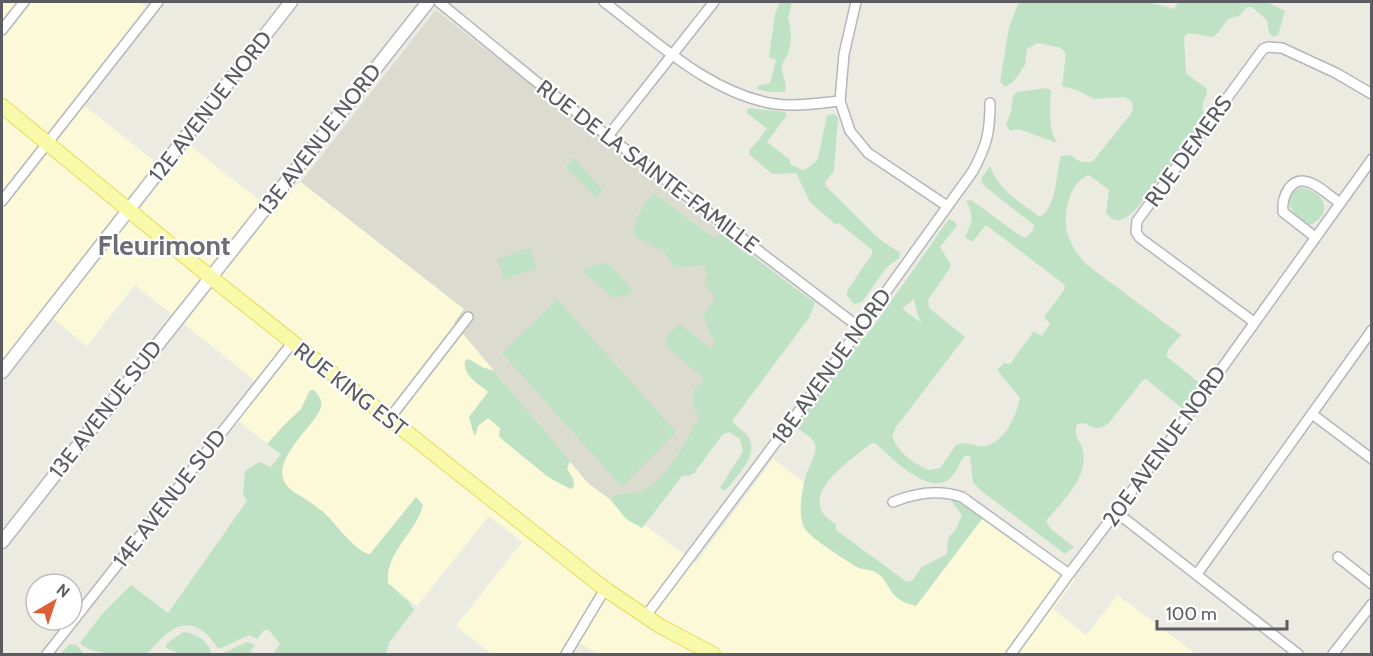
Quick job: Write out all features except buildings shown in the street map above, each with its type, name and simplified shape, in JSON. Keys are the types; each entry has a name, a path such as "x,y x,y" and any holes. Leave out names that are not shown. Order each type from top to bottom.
{"main road":[{"name":"12E AVENUE NORD","path":"2,372 291,2"},
{"name":"13E AVENUE NORD","path":"210,276 428,2"},
{"name":"RUE KING EST","path":"2,106 210,276 605,589 645,617 713,654"},
{"name":"13E AVENUE SUD","path":"2,542 210,276"}],"street":[{"path":"2,30 24,2"},
{"path":"2,201 158,2"},
{"name":"RUE DE LA SAINTE-FAMILLE","path":"439,2 533,79 860,328"},
{"path":"604,2 709,80 746,97 777,104 809,105 840,101"},
{"path":"608,136 714,2"},
{"path":"856,2 844,54 840,101 850,131 868,153 947,207"},
{"name":"RUE DEMERS","path":"1254,322 1140,238 1136,232 1137,221 1263,49 1282,48 1336,73 1371,94"},
{"name":"18E AVENUE NORD","path":"645,617 860,328 973,171 983,152 990,129 990,103"},
{"name":"20E AVENUE NORD","path":"1011,654 1169,442 1371,159"},
{"path":"1315,237 1283,212 1287,189 1294,183 1311,182 1340,203"},
{"path":"389,419 468,317"},
{"path":"1197,574 1371,330"},
{"name":"14E AVENUE SUD","path":"47,654 293,342"},
{"path":"1312,414 1371,459"},
{"path":"893,502 930,492 962,497 1069,574"},
{"path":"1116,512 1298,654"},
{"path":"1338,557 1371,584"},
{"path":"566,654 605,589"},
{"path":"1333,654 1371,604"}],"shaded area":[{"path":"2,2 140,2 151,11 80,102 162,167 183,140 273,211 287,193 301,182 464,309 454,323 588,483 696,563 773,459 806,484 801,510 920,601 986,514 1075,579 1053,609 1086,635 1118,595 1196,654 599,654 571,638 561,654 492,654 456,626 522,542 489,516 417,606 259,484 281,454 233,417 259,384 135,285 87,346 47,314 2,372"},
{"path":"437,11 815,303 644,525 588,483 454,323 464,309 301,182"}],"green space":[{"path":"780,2 792,2 788,19 791,32 790,48 782,67 785,92 769,92 757,89 758,86 770,83 776,60 769,57 775,14"},
{"path":"1019,2 1148,2 1174,9 1178,2 1267,2 1285,11 1278,35 1273,37 1269,33 1267,20 1252,7 1247,7 1239,16 1228,19 1213,37 1188,33 1184,37 1186,73 1207,89 1203,104 1205,118 1137,208 1129,215 1114,220 1106,213 1109,190 1089,175 1082,178 1072,191 1067,208 1066,225 1069,237 1078,254 1087,265 1181,335 1168,350 1166,356 1202,385 1183,409 1146,379 1109,423 1097,428 1084,423 1077,424 1077,437 1083,451 1082,471 1066,498 1046,521 1052,530 1074,547 1065,554 979,489 973,482 970,456 965,456 949,479 940,483 931,483 910,473 872,443 829,480 822,492 820,503 824,514 836,524 836,530 907,582 912,581 922,567 947,554 948,539 962,515 951,499 955,497 984,516 916,606 894,595 884,580 875,572 852,564 805,529 801,517 802,495 816,447 812,439 795,426 851,351 873,327 949,219 957,226 940,247 951,265 928,300 929,308 965,337 896,427 892,436 898,448 907,457 929,470 940,468 956,445 964,443 984,446 998,440 1013,420 1020,398 997,370 1004,363 1010,364 1034,331 1042,336 1050,324 1044,317 1064,290 1065,285 986,225 972,242 965,237 972,219 966,201 971,200 1026,238 1034,225 983,185 981,179 990,166 1005,189 1040,217 1046,212 1053,197 1061,156 1071,155 1081,161 1093,161 1133,111 1132,102 1125,97 1094,99 1062,86 1066,53 1059,47 1037,43 1027,49 1025,65 1013,82 1005,87 1000,82 1009,27","holes":["914,299 922,323 902,309"]},
{"path":"1047,88 1051,91 1051,124 1057,143 1019,129 1010,131 1006,125 1011,112 1013,96 1017,92"},
{"path":"749,108 785,112 787,115 767,142 790,160 790,164 803,170 818,159 827,115 834,114 838,117 834,171 825,182 826,186 878,238 900,253 899,258 886,268 862,302 854,304 847,296 847,291 872,254 872,250 839,223 835,224 810,202 796,173 772,174 750,155 749,151 767,129 746,112"},
{"path":"574,158 603,190 596,197 566,167"},
{"path":"1302,188 1316,193 1324,203 1322,215 1310,225 1293,212 1288,200 1289,195"},
{"path":"654,193 712,237 724,235 815,303 809,318 732,421 750,441 750,456 741,471 725,491 720,488 743,451 740,439 729,432 723,434 694,473 682,476 642,528 626,519 610,499 614,495 638,492 648,488 657,480 674,460 699,417 694,407 694,390 704,379 665,345 670,332 680,324 710,348 715,343 703,317 715,298 704,282 707,274 705,266 674,267 664,251 635,237 635,225 639,213"},
{"path":"530,248 537,268 504,279 497,259"},
{"path":"602,263 612,267 631,288 631,293 613,297 582,271"},
{"path":"557,299 676,432 622,487 502,353"},
{"path":"469,359 494,371 570,461 567,469 573,480 573,488 570,489 548,477 504,441 499,436 500,428 488,418 478,426 474,435 469,417 488,392 466,371 465,361"},
{"path":"310,390 314,390 318,396 321,407 287,455 283,466 283,477 289,488 321,510 355,545 370,554 416,497 423,505 414,525 396,552 388,572 388,583 409,602 414,610 389,643 386,654 273,654 280,644 269,630 264,630 257,639 249,635 219,649 203,631 186,625 165,635 147,654 101,652 80,643 102,614 131,585 168,613 247,501 243,495 245,471 259,462 271,467 281,454 267,444 301,409"},
{"path":"183,632 201,638 208,645 211,654 180,654 166,648 166,644"},
{"path":"247,642 255,645 250,651 255,654 221,654"},
{"path":"70,644 77,645 84,654 60,654"}],"district":[{"name":"Fleurimont","path":"164,245"}]}
